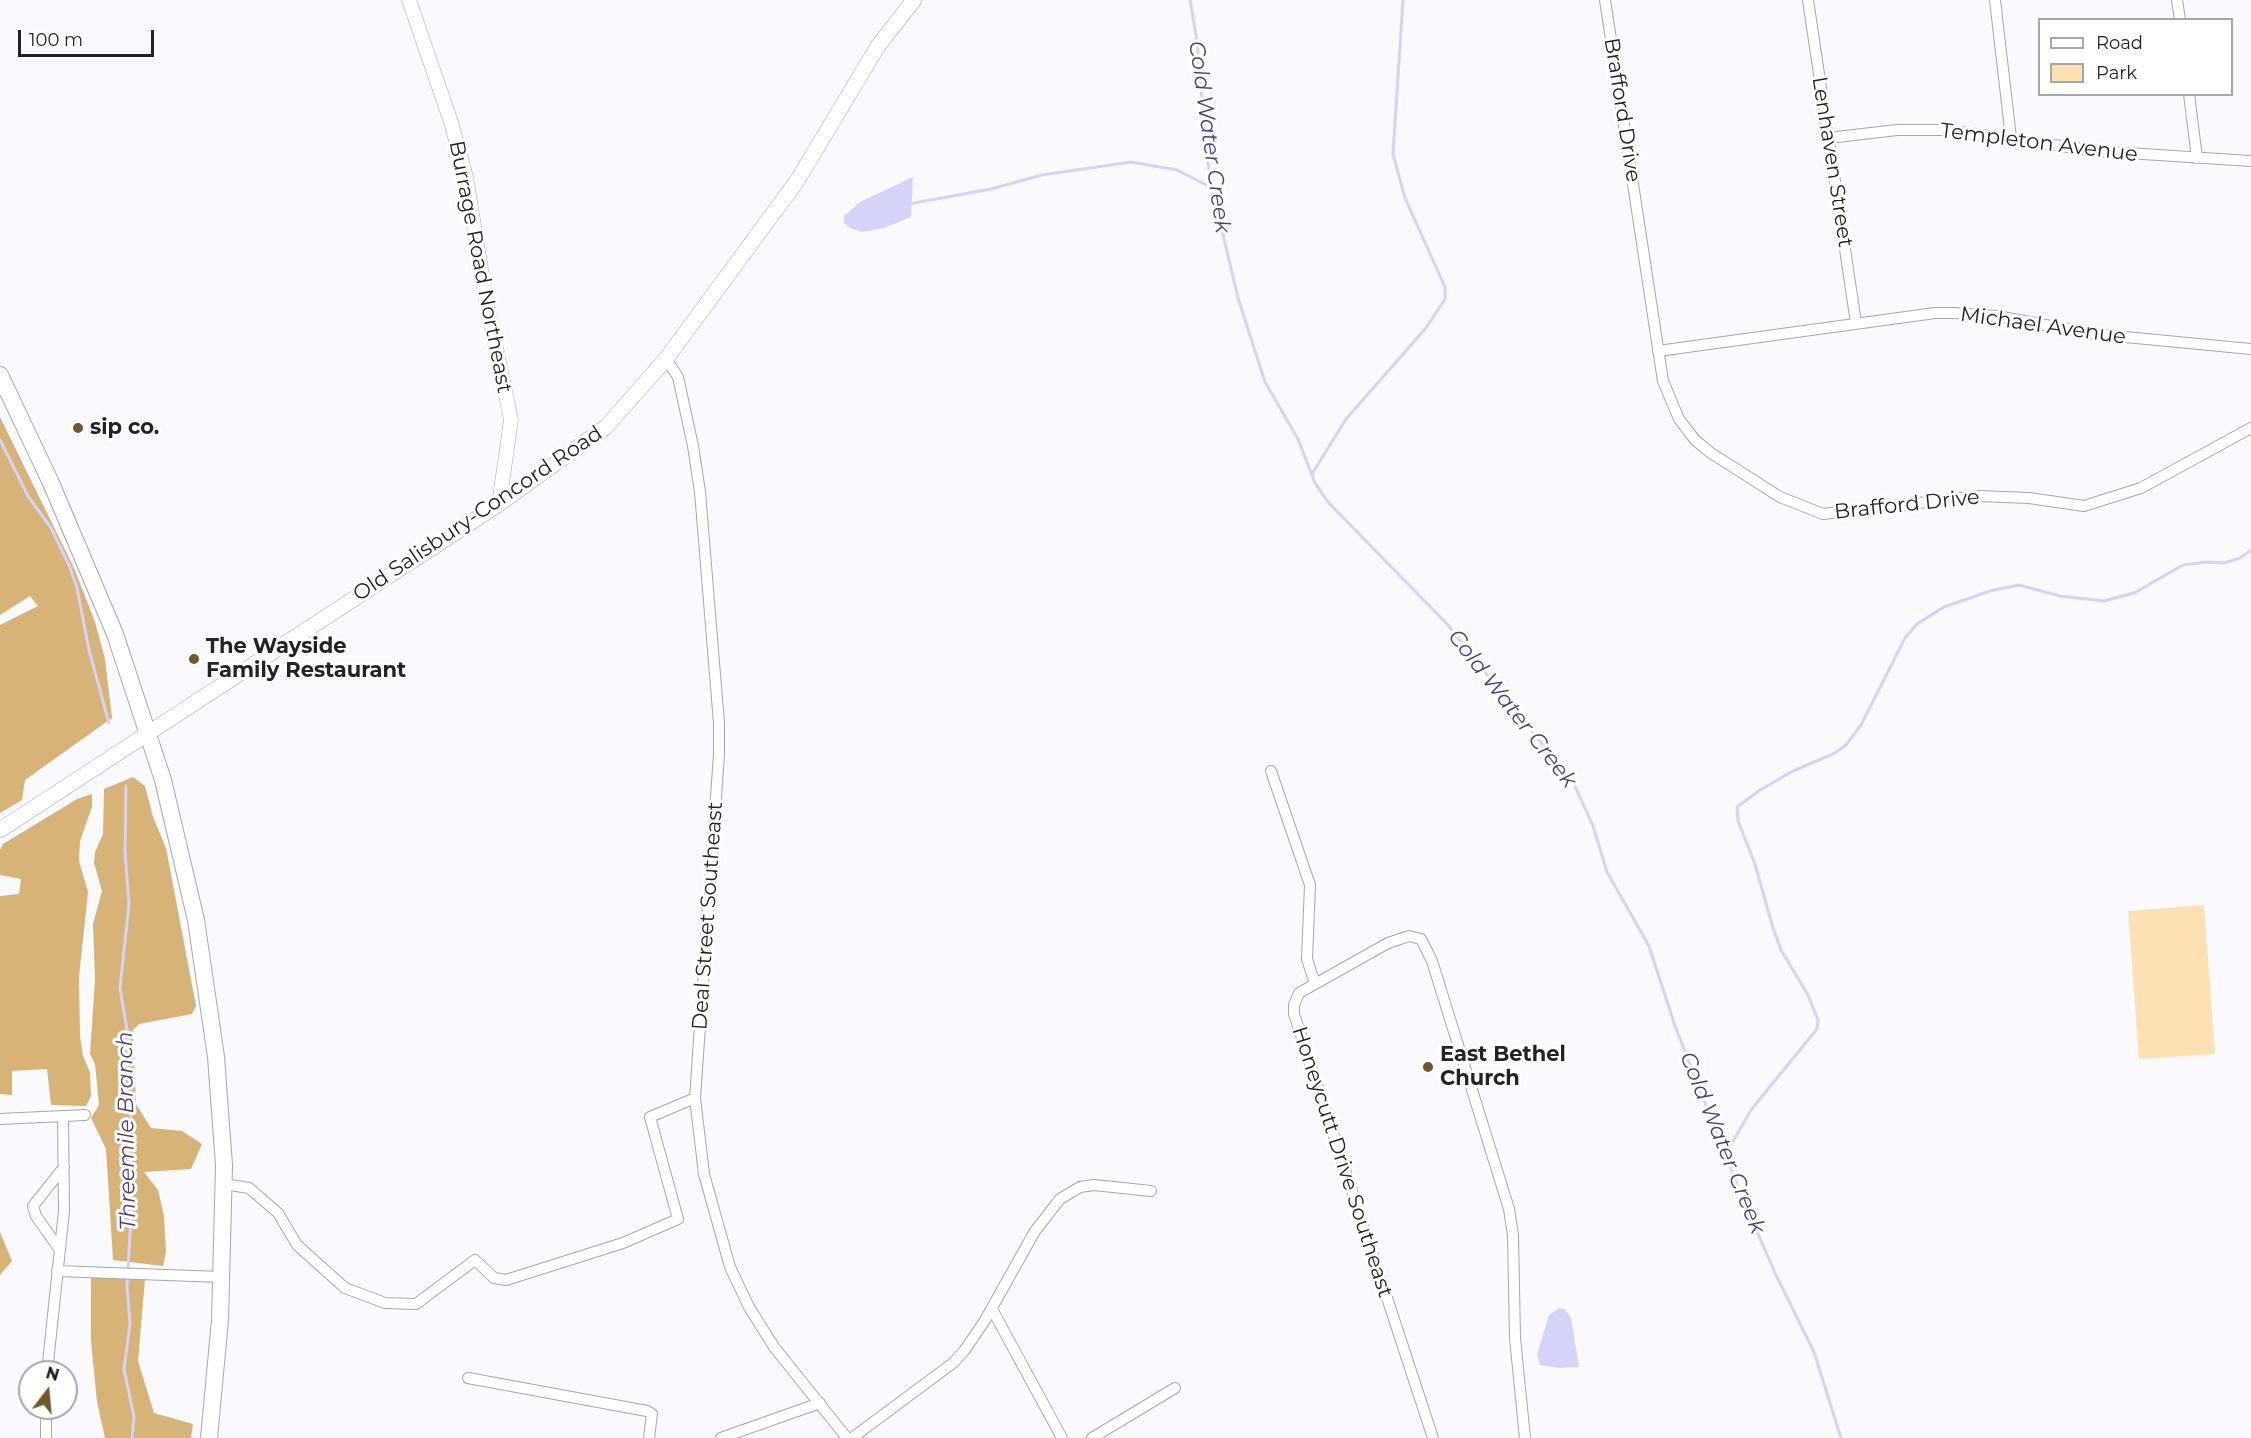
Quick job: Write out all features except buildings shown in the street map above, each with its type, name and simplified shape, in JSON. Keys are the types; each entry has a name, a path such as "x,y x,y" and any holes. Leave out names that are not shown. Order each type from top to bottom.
{"main road":[{"name":"Old Salisbury-Concord Road","path":"0,830 500,504 606,427 666,359 797,181 878,46 914,0"},
{"path":"0,375 82,554 115,634 149,733 180,847 202,955 219,1083 224,1184 220,1320 209,1438"}],"street":[{"name":"Burrage Road Northeast","path":"409,0 451,122 466,177 485,294 511,420 500,504"},
{"name":"Brafford Drive","path":"1605,0 1658,351 1672,407 1695,440 1780,497 1823,514 1979,496 2029,498 2084,506 2141,488 2251,428"},
{"name":"Lenhaven Street","path":"1808,0 1856,323"},
{"path":"1995,0 2011,138"},
{"path":"2177,0 2180,18"},
{"path":"2189,96 2197,158"},
{"name":"Templeton Avenue","path":"1828,138 1916,129 2011,138 2097,151 2251,161"},
{"name":"Michael Avenue","path":"1658,351 1856,323 1954,313 1997,316 2105,335 2251,349"},
{"name":"Deal Street Southeast","path":"666,359 678,377 700,492 719,723 719,754 695,1098 696,1123 704,1174 730,1267 748,1307 774,1347 847,1438"},
{"path":"1271,771 1310,885 1307,959 1315,984"},
{"name":"Honeycutt Drive Southeast","path":"1433,1438 1296,1021 1295,999 1299,993 1402,936 1421,939 1427,946 1509,1209 1515,1338 1526,1438"},
{"path":"224,1184 249,1188 278,1212 297,1245 345,1288 385,1303 416,1304 475,1260 494,1278 506,1280 623,1243 678,1219 650,1118 695,1098"},
{"path":"0,1119 85,1115"},
{"path":"48,1360 64,1211 63,1116"},
{"path":"60,1250 36,1216 33,1206 64,1167"},
{"path":"852,1438 953,1363 992,1308 1035,1231 1060,1199 1080,1188 1094,1185 1151,1191"},
{"path":"57,1271 221,1277"},
{"path":"992,1308 1062,1438"},
{"path":"468,1378 647,1411 652,1414 649,1438"},
{"path":"1092,1438 1175,1388"},
{"path":"721,1438 820,1403"},
{"path":"46,1420 46,1438"}],"green space":[{"path":"2204,905 2215,1054 2139,1059 2128,911"}],"shaded area":[{"path":"0,417 74,568 95,622 105,659 112,718 25,780 22,800 0,813 0,625 38,606 30,596 0,615"},
{"path":"133,777 145,786 153,817 166,848 196,1006 192,1014 139,1024 133,1030 136,1104 151,1128 182,1131 202,1144 191,1169 144,1172 158,1190 164,1216 166,1252 163,1266 113,1260 106,1149 91,1118 99,1105 95,1064 90,1054 95,979 93,924 102,891 94,863 95,852 103,834 104,789"},
{"path":"92,794 92,807 80,841 79,861 88,892 79,977 80,1036 83,1056 90,1072 91,1096 86,1106 51,1105 47,1069 12,1071 12,1095 0,1094 0,896 19,894 21,879 0,875 0,850 3,844 77,799"},
{"path":"0,1232 12,1261 0,1275"},
{"path":"91,1276 145,1279 138,1361 154,1413 193,1424 191,1438 105,1438 97,1402 91,1341"}],"water":[{"path":"913,177 911,217 884,228 862,232 844,223 844,216 860,202"},
{"path":"1559,1308 1565,1309 1571,1318 1579,1367 1559,1368 1540,1365 1537,1355 1549,1315"}],"waterway":[{"name":"Cold Water Creek","path":"1190,0 1197,41 1207,158 1212,188 1238,298 1265,382 1298,439 1315,483 1328,502 1447,624 1574,784 1593,826 1607,872 1649,946 1675,1026 1743,1200 1776,1275 1814,1352 1841,1438"},
{"path":"1312,474 1346,419 1426,328 1445,299 1445,287 1405,198 1393,154 1403,0"},
{"path":"909,204 991,189 1042,175 1131,162 1177,170 1212,188"},
{"name":"Threemile Branch","path":"0,440 28,496 51,528 69,565 77,588 89,650 109,723"},
{"path":"1725,1155 1751,1110 1817,1029 1818,1020 1808,995 1781,950 1755,864 1738,821 1737,807 1760,790 1793,771 1833,754 1846,745 1861,725 1905,638 1917,624 1944,607 1990,591 2019,585 2060,596 2104,601 2134,593 2183,565 2207,562 2224,563 2240,558 2251,550"},
{"name":"Threemile Branch","path":"126,786 125,852 129,904 120,988 129,1042 124,1084 131,1117 126,1147 132,1169 129,1186 132,1200 127,1286 130,1324 124,1369 134,1417 132,1438"}],"place":[{"name":"sip co.","path":"78,428"},
{"name":"The Wayside Family Restaurant","path":"194,659"},
{"name":"East Bethel Church","path":"1428,1067"}]}
